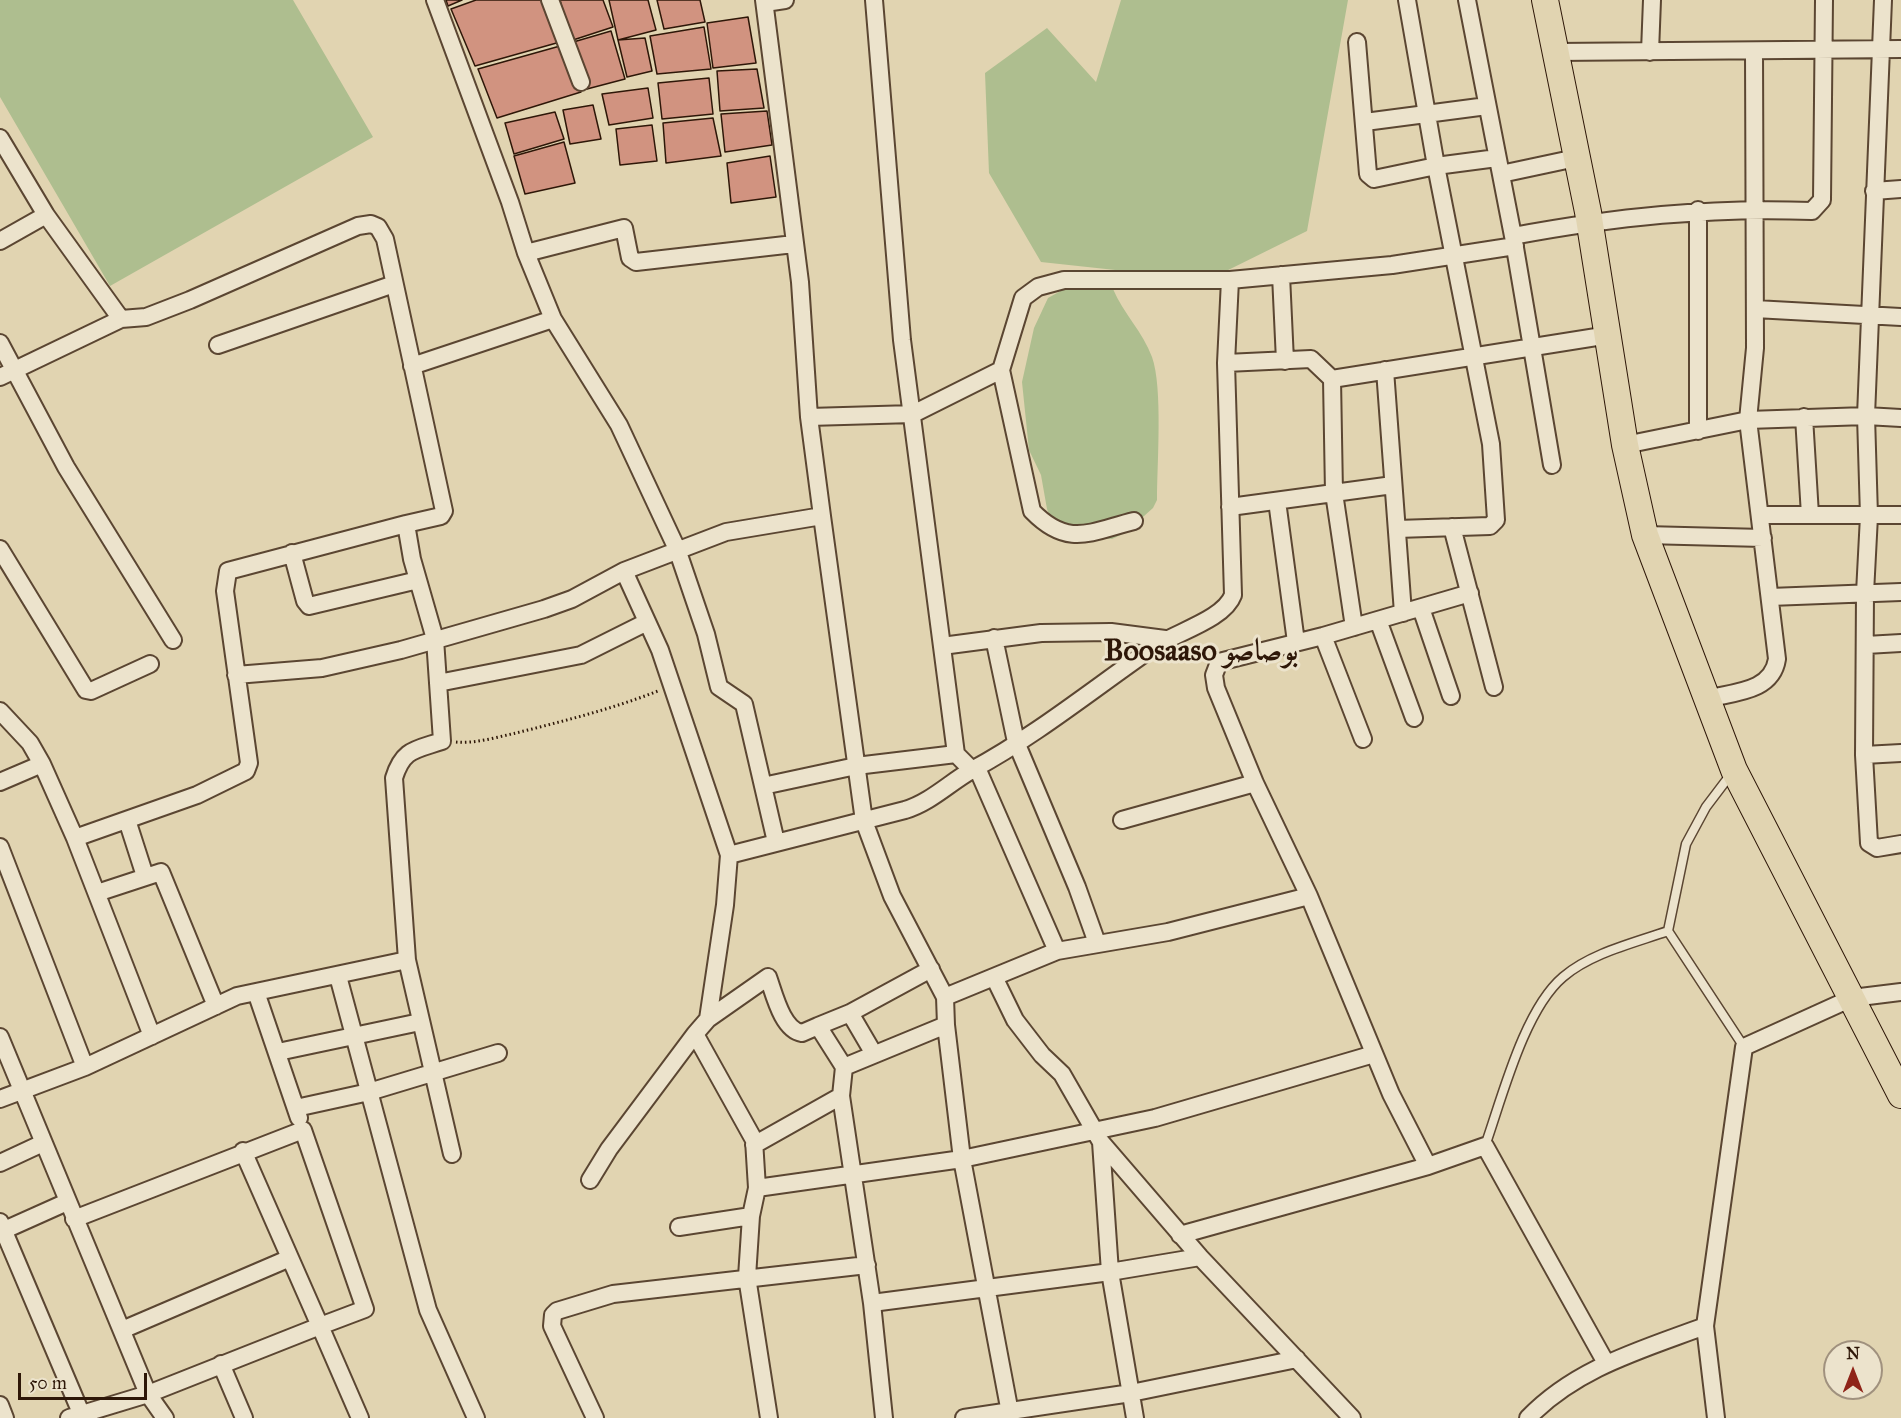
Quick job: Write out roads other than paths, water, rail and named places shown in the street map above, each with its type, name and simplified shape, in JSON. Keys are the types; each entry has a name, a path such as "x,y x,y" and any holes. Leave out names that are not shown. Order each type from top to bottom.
{"main road":[{"path":"1545,0 1589,222 1625,445 1645,535 1734,770 1901,1095"}],"street":[{"path":"435,0 510,202 526,253 553,319 619,425 677,549 706,634 719,687 744,705 776,842"},
{"path":"550,0 581,82"},
{"path":"785,0 764,2 804,329 809,417 864,820 892,896 945,997 946,1025 962,1159 1010,1414"},
{"path":"874,0 894,259 956,754 975,769 1057,951"},
{"path":"1397,529 1490,526 1496,520 1491,444 1436,166 1407,0"},
{"path":"1467,0 1514,241 1552,465"},
{"path":"1650,52 1652,0"},
{"path":"1134,521 1073,536 1046,526 1032,511 1001,370 1023,298 1038,287 1085,278 1230,280 1392,265 1453,255 1589,222 1698,210 1812,211 1822,200 1824,0"},
{"path":"1883,0 1866,416 1869,516 1864,593 1866,645 1864,755 1869,843 1877,848 1901,844"},
{"path":"1357,42 1368,174 1374,179 1436,166 1497,158"},
{"path":"1556,52 1901,49"},
{"path":"1706,699 1764,684 1775,672 1777,659 1748,420 1755,348 1754,51"},
{"path":"1365,122 1487,106"},
{"path":"0,138 46,215 121,319"},
{"path":"1501,174 1576,158"},
{"path":"1874,191 1901,189"},
{"path":"1698,210 1698,431"},
{"path":"0,241 46,215"},
{"path":"6,374 121,319 146,317 190,300 364,224 378,227 385,239 444,511 441,516 228,571 225,591 249,762 246,771 197,795 75,838"},
{"path":"526,253 624,228 630,258 636,262 794,244"},
{"path":"1281,275 1285,362"},
{"path":"729,855 910,809 1016,742 1165,639 1220,613 1229,605 1233,595 1226,363 1230,280"},
{"path":"218,345 394,284"},
{"path":"1755,309 1901,316"},
{"path":"412,366 553,319"},
{"path":"1332,379 1608,335"},
{"path":"0,344 6,374 173,640"},
{"path":"1226,363 1311,359 1332,379 1334,494 1354,627"},
{"path":"809,417 913,414 1001,370"},
{"path":"1385,370 1403,613"},
{"path":"1625,445 1748,420 1866,416 1901,418"},
{"path":"1804,417 1810,515"},
{"path":"1230,507 1394,485"},
{"path":"1277,501 1296,642"},
{"path":"1760,515 1901,515"},
{"path":"236,675 322,668 401,650 572,599 624,571 726,532 822,516"},
{"path":"406,524 418,580 435,639 442,741 405,754 398,764 394,778 407,960 420,1022 435,1072 452,1154"},
{"path":"1452,527 1494,687"},
{"path":"1645,535 1763,538"},
{"path":"0,549 86,690 92,691 150,664"},
{"path":"292,553 305,601 309,606 418,580"},
{"path":"624,571 672,685 729,855 725,905 708,1019"},
{"path":"1770,597 1901,592"},
{"path":"1428,1166 1391,1094 1309,896 1255,783 1215,688 1214,675 1220,662 1323,636 1470,593"},
{"path":"1421,608 1451,696"},
{"path":"1378,620 1414,718"},
{"path":"438,683 581,655 647,622"},
{"path":"942,646 1041,633 1111,632 1165,639"},
{"path":"1323,636 1363,739"},
{"path":"994,638 1016,742 1077,887 1097,943"},
{"path":"1866,645 1901,643"},
{"path":"0,711 30,743 42,764 75,838 152,1036"},
{"path":"1864,755 1901,753"},
{"path":"763,786 856,766 956,754"},
{"path":"0,782 42,764"},
{"path":"1122,820 1255,783"},
{"path":"127,820 145,876"},
{"path":"0,847 85,1066"},
{"path":"97,893 161,872 216,1006"},
{"path":"945,997 1057,951 1168,932 1309,896"},
{"path":"0,1099 85,1066 237,996 407,960"},
{"path":"590,1180 609,1149 708,1019 768,977 784,1017 795,1031 802,1033 850,1013 931,969"},
{"path":"338,976 428,1310 476,1418"},
{"path":"994,977 1015,1020 1042,1055 1062,1074 1097,1136 1180,1235 1352,1418"},
{"path":"67,1203 1,1228 75,1415 148,1394 365,1309 256,992"},
{"path":"1716,1418 1704,1326 1744,1047 1852,998 1901,992"},
{"path":"850,1013 874,1054"},
{"path":"278,1052 353,1034 420,1022"},
{"path":"844,1067 946,1025"},
{"path":"818,1026 844,1067 841,1096 867,1265 884,1418"},
{"path":"695,1034 754,1140 757,1188 751,1216 747,1277 770,1418"},
{"path":"0,1037 148,1394 165,1418"},
{"path":"296,1108 369,1092 498,1053"},
{"path":"757,1188 962,1159 1097,1136 1374,1054"},
{"path":"754,1145 841,1096"},
{"path":"74,1219 243,1151 303,1130"},
{"path":"1097,1136 1110,1272 1135,1418"},
{"path":"0,1163 43,1143"},
{"path":"1180,1235 1428,1166 1485,1146 1606,1363"},
{"path":"243,1151 360,1418"},
{"path":"679,1227 751,1216"},
{"path":"872,1303 1110,1272 1200,1257"},
{"path":"122,1330 290,1258"},
{"path":"595,1418 552,1326 553,1315 562,1309 612,1294 867,1265"},
{"path":"1528,1418 1569,1383 1606,1363 1704,1326"},
{"path":"964,1418 1010,1414 1131,1393 1297,1359"},
{"path":"221,1364 244,1418"},
{"path":"0,1405 5,1418"}],"lane":[{"path":"1734,770 1706,807 1686,844 1668,931 1744,1047"},
{"path":"1485,1146 1514,1063 1544,996 1564,976 1603,955 1668,931"}],"district":[{"name":"Boosaaso بوصاصو","path":"1201,653"}]}
